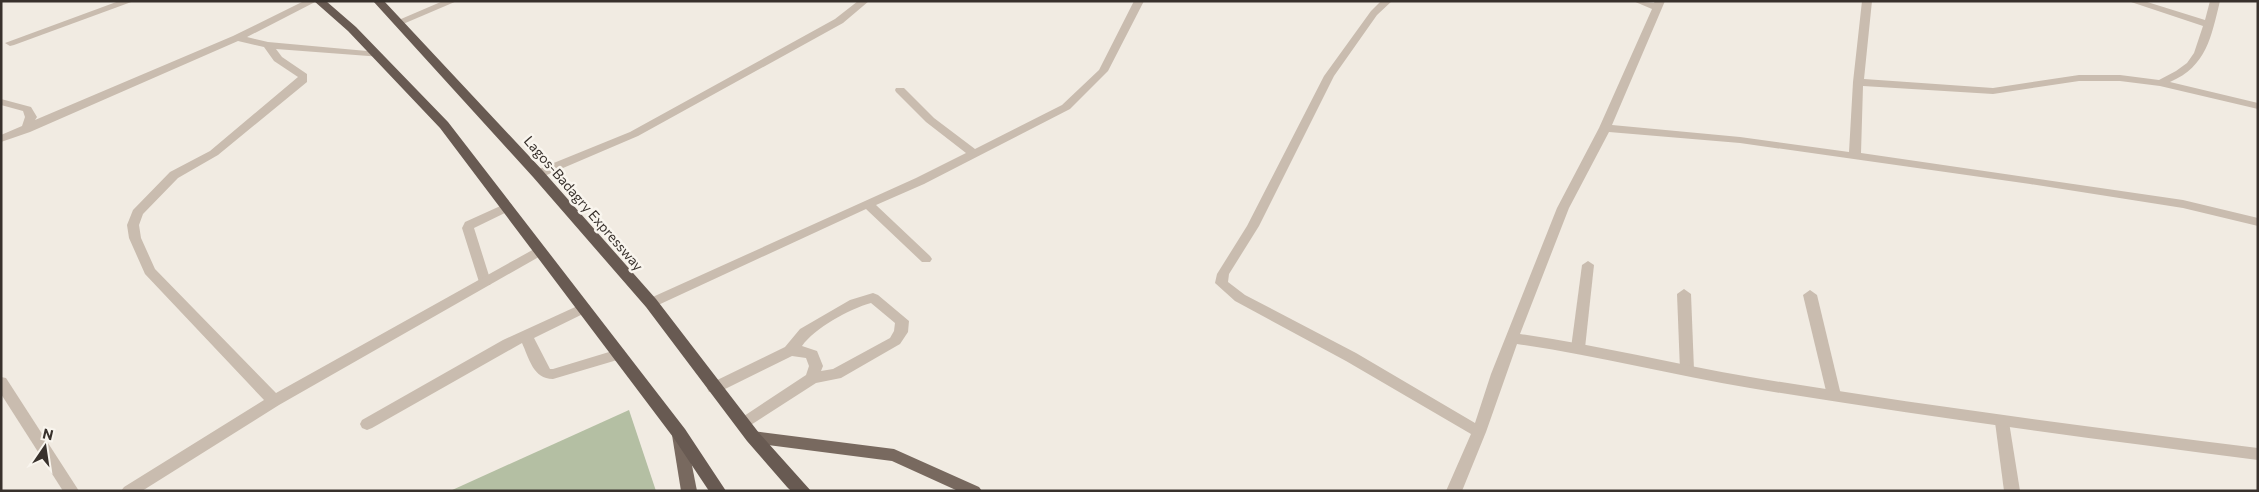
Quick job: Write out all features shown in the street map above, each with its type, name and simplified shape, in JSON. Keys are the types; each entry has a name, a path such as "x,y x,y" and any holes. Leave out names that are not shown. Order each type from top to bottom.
{"highway":[{"path":"318,1 352,29 444,125 679,433 718,491"},
{"name":"Lagos-Badagry Expressway","path":"378,1 538,174 651,303 753,437 792,482 803,491"}],"main road":[{"path":"679,433 689,491"},
{"path":"753,437 894,455 974,491"}],"street":[{"path":"10,43 129,1"},
{"path":"1,139 26,130 237,38 312,1"},
{"path":"399,22 452,1"},
{"path":"651,303 735,266 802,232 920,181 1066,107 1103,71 1139,1"},
{"path":"1387,1 1374,13 1329,76 1257,218 1223,274 1221,284 1240,298 1351,357 1479,432"},
{"path":"1454,491 1479,432 1512,338 1563,208 1605,128 1659,4 1638,1"},
{"path":"1855,155 1858,82 1867,1"},
{"path":"2133,1 2209,24"},
{"path":"2160,83 2179,75 2193,64 2209,24 2215,1"},
{"path":"538,174 634,134 839,21 862,2"},
{"path":"237,38 268,45 378,55"},
{"path":"268,45 278,59 303,76 303,80 214,153 174,175 137,213 133,225 135,238 150,271 274,401"},
{"path":"1858,82 1993,91 2079,78 2120,78 2160,83 2258,106"},
{"path":"900,90 930,120 973,153"},
{"path":"1,102 27,109 31,117 26,130"},
{"path":"1605,128 1740,140 1855,155 2183,204 2258,222"},
{"path":"868,204 926,259"},
{"path":"485,282 468,228 469,225 507,208"},
{"path":"129,491 274,401 540,251"},
{"path":"1578,348 1588,265"},
{"path":"1684,294 1687,370"},
{"path":"1810,296 1834,395"},
{"path":"714,388 790,351 805,332 855,303 873,298 902,321 902,332 896,342 836,374 812,378 743,424"},
{"path":"367,424 526,336 584,308"},
{"path":"526,336 540,367 546,374 553,374 619,354"},
{"path":"1512,338 1578,348 1687,370 2002,422 2258,454"},
{"path":"790,351 802,351 812,355 816,366 812,378"},
{"path":"1,382 71,491"},
{"path":"2002,422 2012,491"}],"green space":[{"path":"629,410 656,491 450,491"}]}
